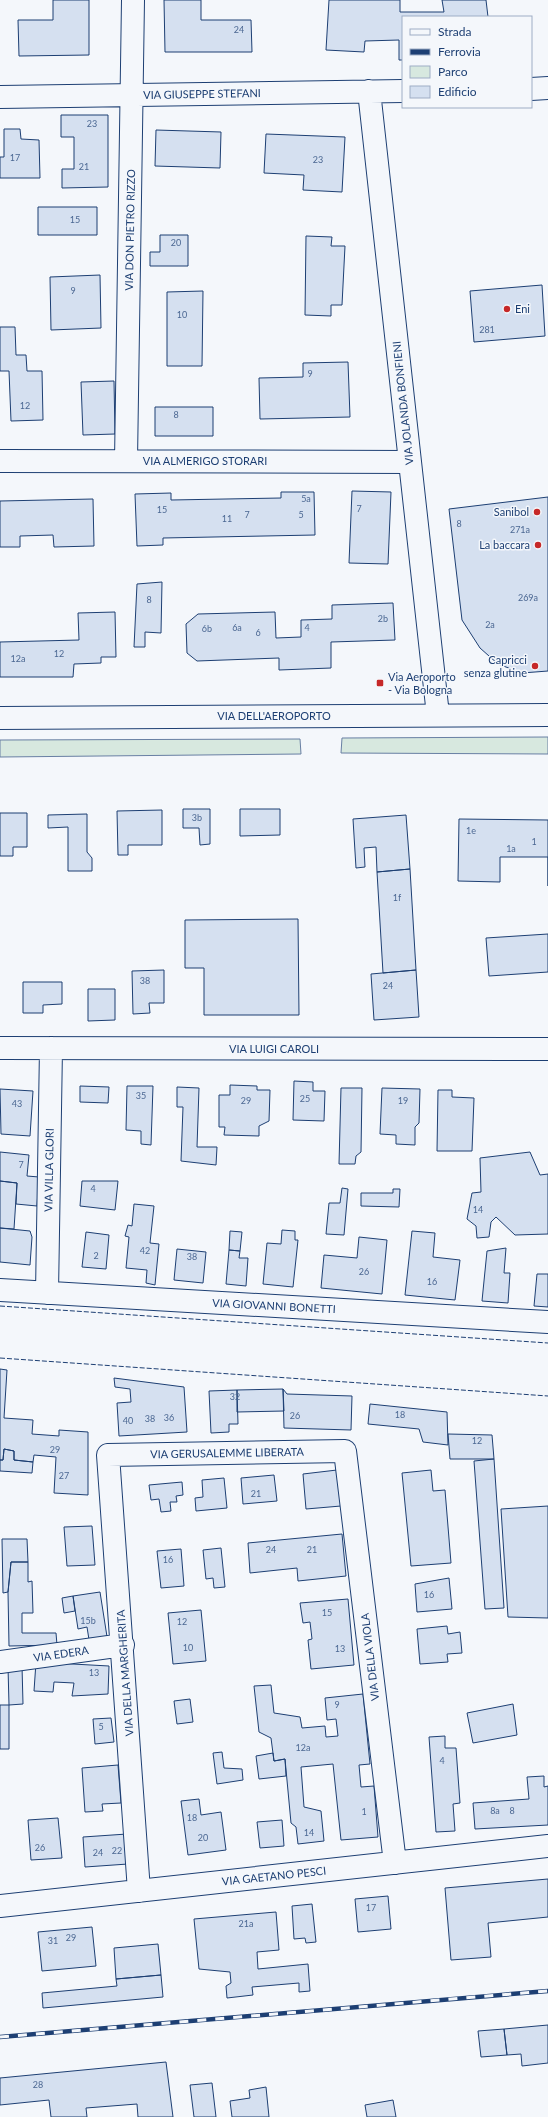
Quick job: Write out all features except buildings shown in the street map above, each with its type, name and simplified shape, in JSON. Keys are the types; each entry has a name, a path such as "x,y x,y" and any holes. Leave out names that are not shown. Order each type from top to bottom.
{"street":[{"name":"VIA DON PIETRO RIZZO","path":"126,461 133,0"},
{"path":"532,89 548,88"},
{"name":"VIA GIUSEPPE STEFANI","path":"0,97 402,90"},
{"name":"VIA JOLANDA BONFIENI","path":"369,91 438,715"},
{"name":"VIA ALMERIGO STORARI","path":"0,461 410,462"},
{"name":"VIA DELL'AEROPORTO","path":"0,718 548,715"},
{"name":"VIA LUIGI CAROLI","path":"0,1048 548,1050"},
{"name":"VIA VILLA GLORI","path":"47,1293 51,1048"},
{"name":"VIA GIOVANNI BONETTI","path":"0,1290 548,1322"},
{"name":"VIA GERUSALEMME LIBERATA","path":"108,1455 345,1451"},
{"name":"VIA DELLA VIOLA","path":"345,1451 395,1863"},
{"name":"VIA DELLA MARGHERITA","path":"108,1455 123,1645 139,1891"},
{"name":"VIA EDERA","path":"0,1662 123,1645"},
{"name":"VIA GAETANO PESCI","path":"0,1906 548,1846"}],"green space":[{"path":"548,737 548,754 341,753 342,738"},
{"path":"300,739 301,754 0,757 0,740"}],"railway":[{"path":"0,2037 548,1991"}],"fence":[{"path":"0,1306 548,1343"},
{"path":"0,1358 548,1396"}],"place":[{"name":"Eni","path":"507,309"},
{"name":"Sanibol","path":"537,512"},
{"name":"La baccara","path":"538,545"},
{"name":"Capricci senza glutine","path":"535,666"},
{"name":"Via Aeroporto - Via Bologna","path":"380,683"}]}
